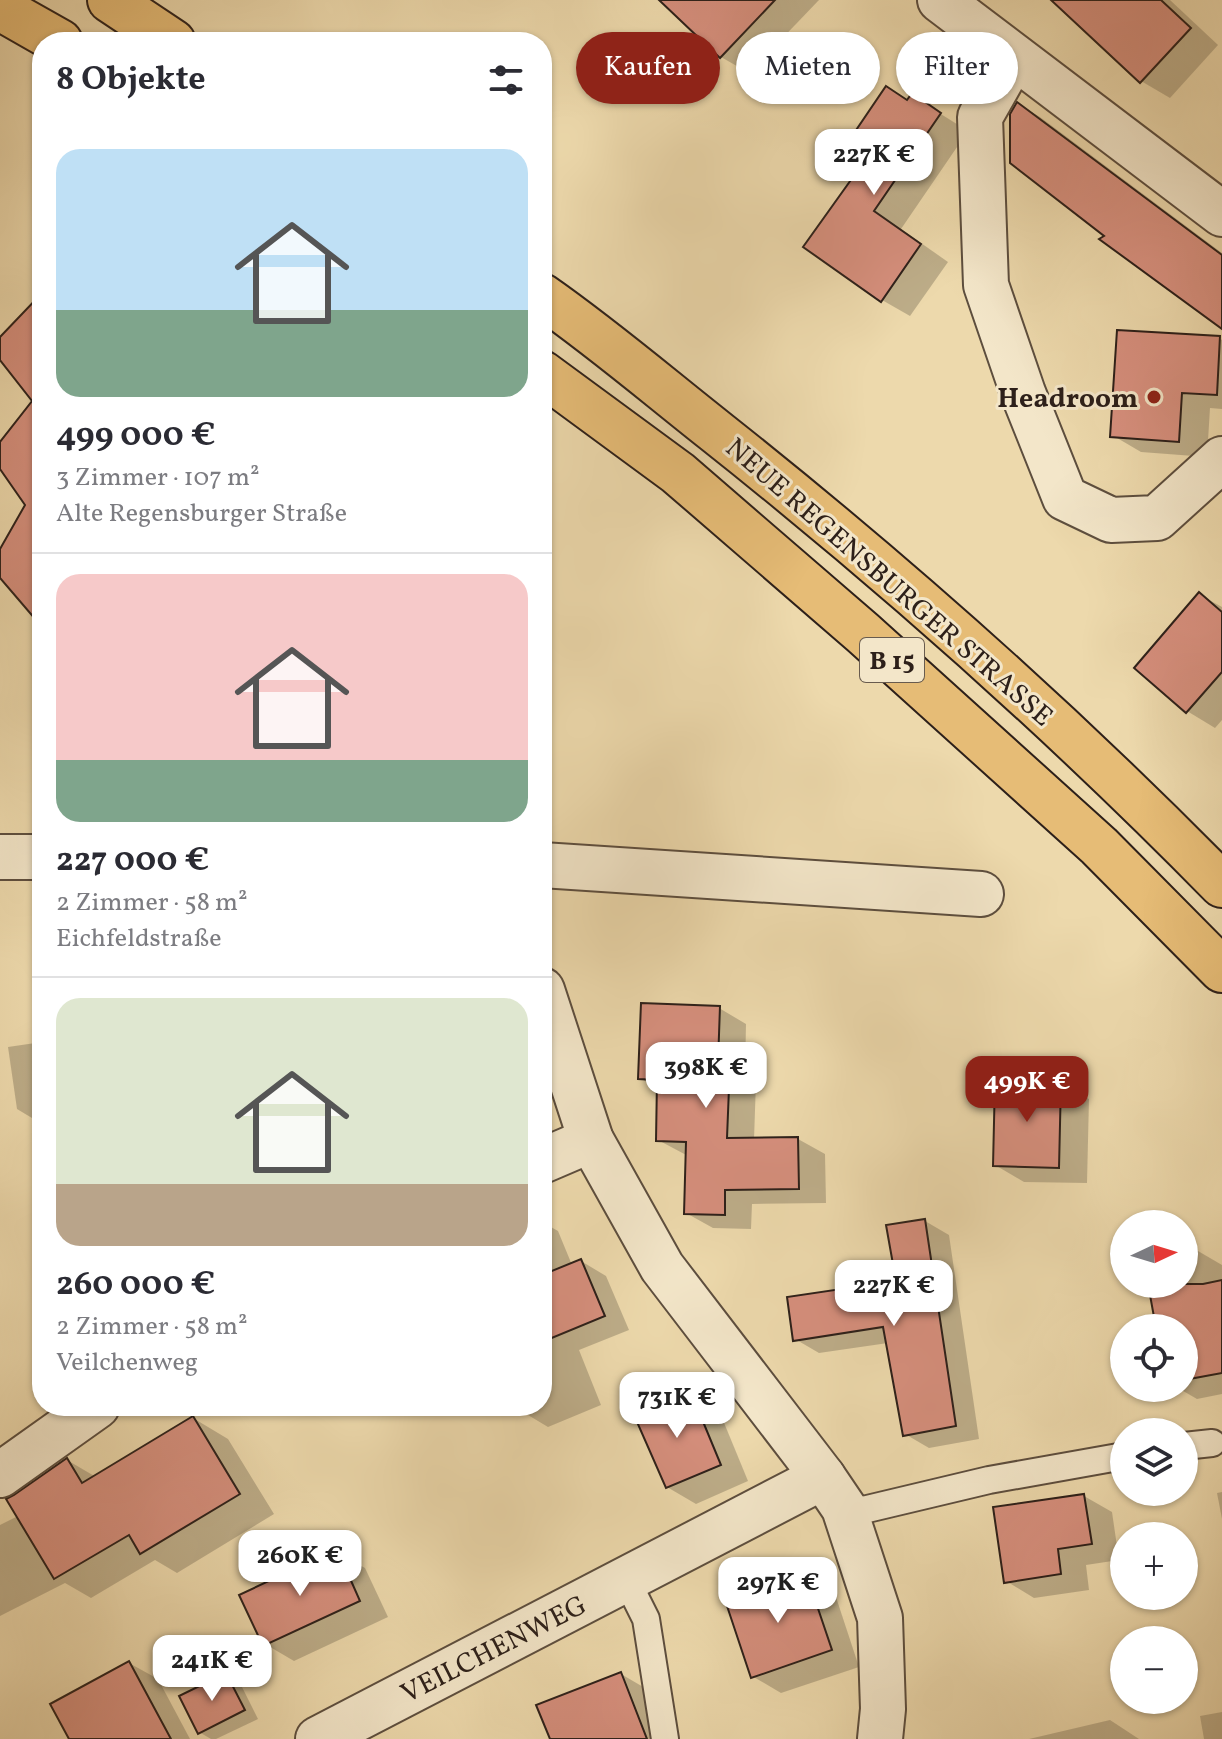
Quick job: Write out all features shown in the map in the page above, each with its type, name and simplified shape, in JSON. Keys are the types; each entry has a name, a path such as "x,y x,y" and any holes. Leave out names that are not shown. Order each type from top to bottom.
{"highway":[{"path":"110,0 158,32"},
{"path":"0,8 42,32"},
{"name":"NEUE REGENSBURGER STRASSE","path":"552,304 813,508 986,657 1159,820 1222,885"},
{"name":"NEUE REGENSBURGER STRASSE","path":"552,380 678,473 863,633 1099,846 1222,970"}],"street":[{"path":"940,0 982,32"},
{"path":"1018,60 1222,214"},
{"path":"987,104 980,117 986,285 1023,393 1065,498 1111,520 1157,518 1222,459"},
{"path":"0,857 32,857"},
{"path":"552,866 981,894"},
{"path":"552,1021 591,1140 662,1267 833,1493 880,1618 883,1709 880,1739"},
{"path":"552,1157 591,1140"},
{"path":"0,1475 83,1416"},
{"name":"VEILCHENWEG","path":"318,1739 626,1579 833,1493"}],"lane":[{"path":"1198,1444 1212,1443"},
{"path":"833,1493 863,1510 989,1480 1110,1458"},
{"path":"626,1579 646,1619 665,1739"}],"building":[{"path":"659,0 775,0 745,32 736,32 736,41 720,58 720,32 693,32"},
{"path":"1051,0 1161,0 1191,28 1140,83"},
{"path":"886,86 896,93 896,104 928,104 941,113 874,211 921,244 881,302 803,247 868,156 848,142 874,104 880,104 880,95"},
{"path":"1018,103 1222,255 1222,329 1099,239 1104,236 1010,163 1010,114"},
{"path":"32,303 32,401 0,360 0,337"},
{"path":"1117,330 1220,336 1217,395 1182,393 1179,442 1110,437"},
{"path":"32,401 32,615 0,578 0,549 25,505 0,469 0,442"},
{"path":"1199,592 1222,612 1222,672 1186,713 1134,668"},
{"path":"641,1003 720,1006 718,1063 730,1063 727,1138 798,1137 799,1189 725,1190 725,1215 684,1214 686,1142 656,1141 657,1080 638,1079"},
{"path":"995,1079 1061,1081 1059,1168 993,1166"},
{"path":"925,1219 956,1426 903,1436 883,1327 793,1341 787,1297 896,1281 886,1225"},
{"path":"581,1259 605,1316 552,1338 552,1271"},
{"path":"1222,1280 1222,1373 1198,1377 1198,1314 1153,1314 1151,1298 1198,1298 1198,1284"},
{"path":"692,1395 721,1465 666,1488 630,1406 665,1406"},
{"path":"193,1416 240,1494 140,1554 129,1535 54,1579 6,1499 67,1458 82,1483"},
{"path":"1084,1494 1092,1544 1058,1549 1061,1574 1004,1583 993,1507"},
{"path":"337,1549 360,1601 263,1646 239,1595"},
{"path":"806,1573 832,1650 751,1678 725,1600"},
{"path":"129,1661 171,1739 69,1739 50,1704"},
{"path":"621,1672 647,1739 550,1739 536,1705"},
{"path":"226,1673 245,1710 198,1734 179,1696"}],"place":[{"name":"Headroom","path":"1154,397"}]}
